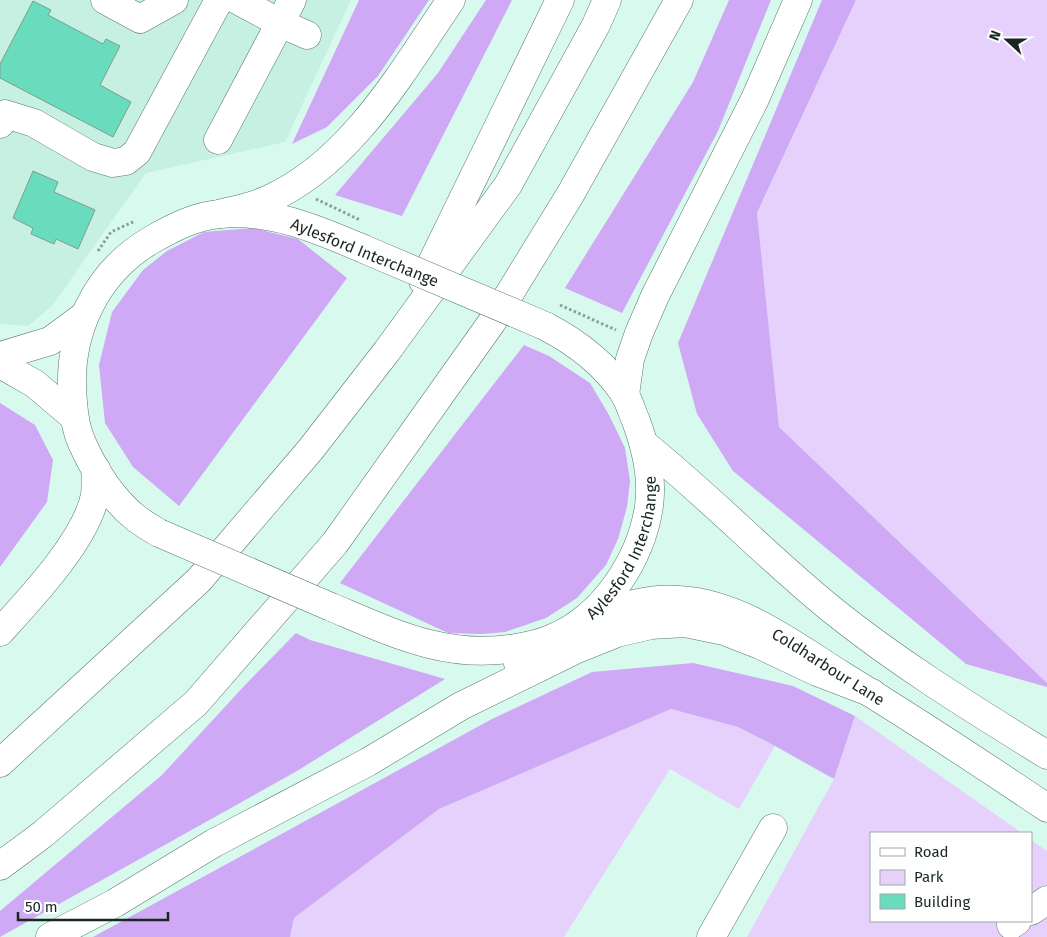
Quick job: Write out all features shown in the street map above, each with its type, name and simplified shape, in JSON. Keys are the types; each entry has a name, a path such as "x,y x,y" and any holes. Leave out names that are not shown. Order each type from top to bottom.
{"main road":[{"path":"105,0 140,19 174,0"},
{"path":"0,124 5,114 34,123 93,157 113,163 126,161 137,152 219,0"},
{"path":"237,0 286,11 307,36"},
{"path":"219,214 267,200 313,172 336,152 381,101 451,0"},
{"path":"397,336 452,219 560,0"},
{"path":"0,763 199,580 311,449 508,185 596,25 607,0"},
{"path":"570,195 661,0"},
{"path":"0,866 43,834 196,702 335,543 492,322 570,195 679,0"},
{"path":"625,395 630,359 655,296 755,99 798,0"},
{"path":"218,140 286,11"},
{"name":"Aylesford Interchange","path":"219,214 246,214 293,221 318,229 366,250 551,315 567,338 608,371 625,395 644,444 649,474 649,505 642,535 631,562 615,587 586,618 553,638 517,648 485,651 456,650 427,644 396,634 159,533 137,519 118,501 81,441 74,418 72,364 84,316 106,280 121,262 144,244 181,223 219,214"},
{"path":"0,356 50,341 84,316"},
{"path":"0,364 35,384 74,418"},
{"path":"644,444 676,470 831,610 917,674 1047,755"},
{"path":"0,632 58,565 90,514 95,495 96,468"},
{"name":"Coldharbour Lane","path":"586,618 623,606 649,601 680,600 715,606 755,621 910,716 1047,808"},
{"path":"50,937 115,903 214,843 368,762 461,706 577,650 617,633 651,625 685,624 724,631 760,645 817,672 872,693"},
{"path":"461,706 553,638"},
{"path":"711,937 773,828"},
{"path":"1032,911 1047,900"}],"path":[{"path":"551,315 624,333"}],"shaded area":[{"path":"0,0 351,0 285,142 146,173 52,306 28,326 0,324"},
{"path":"359,0 429,0 378,76 327,127 292,144"},
{"path":"486,0 512,0 402,216 335,195 438,73"},
{"path":"729,0 771,0 718,131 622,313 565,288 693,82"},
{"path":"822,0 856,0 757,213 779,427 1047,683 1047,687 966,664 733,471 697,414 678,343"},
{"path":"253,228 298,239 347,278 179,506 133,467 105,423 99,365 112,312 143,270 167,251 204,232"},
{"path":"524,345 549,356 590,383 609,415 625,448 630,481 627,507 618,539 606,565 577,598 546,618 505,632 482,634 448,633 340,583"},
{"path":"0,403 35,425 53,460 47,502 0,567"},
{"path":"296,633 310,640 445,679 297,771 0,937 0,911 162,775"},
{"path":"693,663 793,686 855,716 834,779 738,727 671,709 439,809 294,918 290,937 93,937 492,719 592,672"}],"green space":[{"path":"856,0 1047,0 1047,683 779,427 757,214"},
{"path":"671,709 738,727 775,746 739,809 670,769 564,937 290,937 294,918 439,809"},
{"path":"855,716 1021,832 870,832 870,922 1032,922 1032,841 1047,851 1047,937 747,937 834,779"}],"building":[{"path":"33,1 51,10 48,15 103,44 106,39 120,46 100,85 131,102 113,137 0,78 0,64"},
{"path":"33,171 58,182 54,192 95,210 78,249 56,239 54,244 31,234 33,228 13,218"}]}
